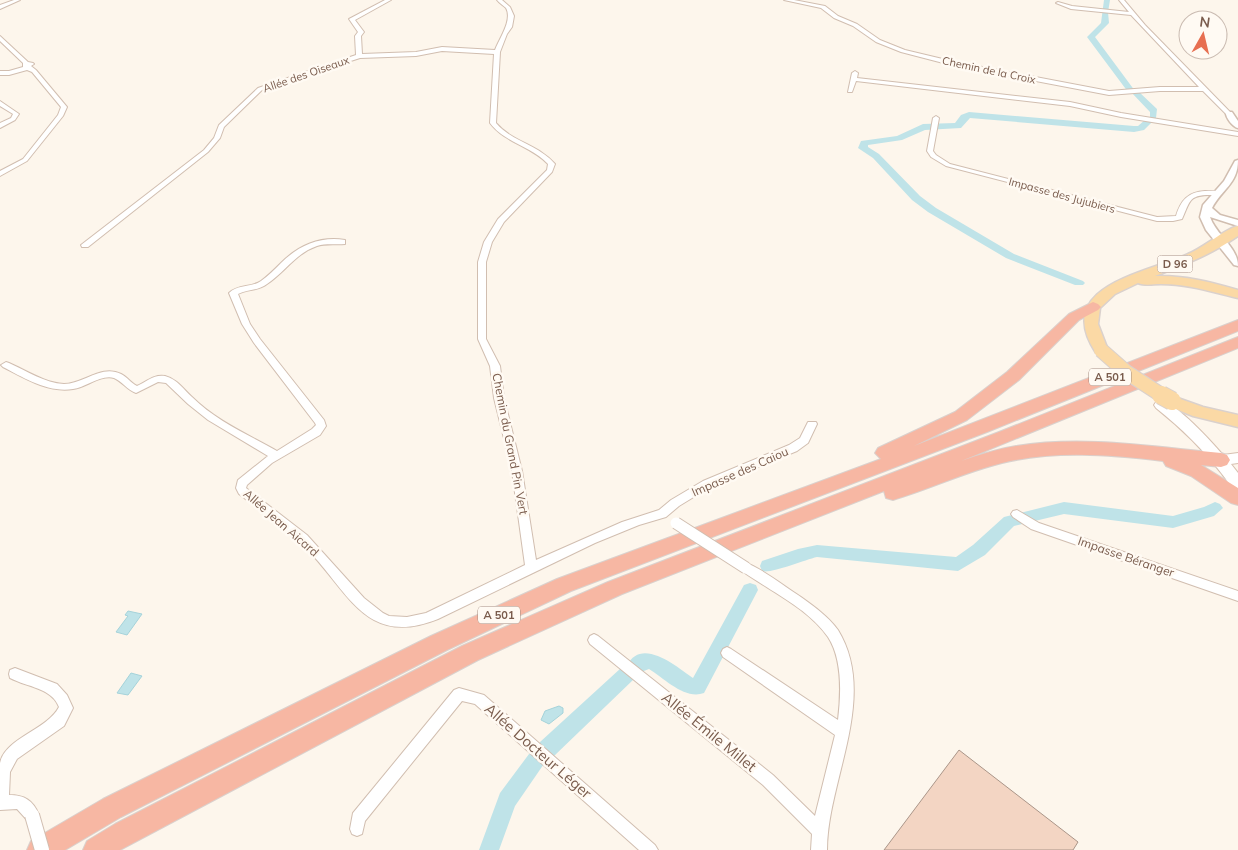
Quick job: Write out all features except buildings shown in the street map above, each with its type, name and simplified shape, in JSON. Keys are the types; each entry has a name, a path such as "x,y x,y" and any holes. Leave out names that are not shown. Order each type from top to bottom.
{"highway":[{"path":"754,513 961,416 1013,376 1074,317 1093,307"},
{"name":"A 501","path":"41,850 112,808 439,643 564,585 981,428 1238,325"},
{"name":"A 501","path":"96,850 141,824 470,652 615,588 1005,437 1238,342"},
{"path":"688,559 859,506 955,470 1016,454 1074,448 1229,459"},
{"path":"1135,452 1174,462 1198,471 1238,498"}],"main road":[{"name":"D 96","path":"1128,283 1194,257 1238,230"},
{"path":"1237,294 1206,285 1178,281 1151,280 1128,283 1106,292 1093,307 1090,317 1091,328 1101,350 1117,367 1166,403 1195,433 1229,459 1238,484"},
{"path":"1166,403 1238,421"}],"street":[{"path":"0,7 18,0"},
{"path":"359,56 358,36 362,32 352,18 389,0"},
{"name":"Chemin du Grand Pin Vert","path":"499,0 508,8 511,16 509,27 497,52 493,123 516,141 545,155 552,164 550,171 501,221 488,242 482,262 482,339 495,366 499,398 517,470 531,566"},
{"name":"Chemin de la Croix","path":"786,0 823,7 836,17 855,25 871,37 902,51 959,65 1109,93 1160,89 1205,89"},
{"path":"1121,0 1132,14 1238,125"},
{"path":"1058,3 1071,7 1132,14"},
{"path":"0,38 30,67 64,107 61,115 25,160 0,174"},
{"name":"Allée des Oiseaux","path":"85,245 206,150 217,138 221,126 260,89 359,56 409,55 442,49 497,52"},
{"path":"0,77 30,67"},
{"path":"0,73 9,73"},
{"path":"850,92 854,76 1070,104 1121,115 1238,134"},
{"path":"0,103 16,114 13,119 0,126"},
{"path":"1229,114 1238,114"},
{"name":"Impasse des Jujubiers","path":"936,118 930,152 948,165 1146,217 1172,219 1179,217 1182,204 1187,197 1200,193 1218,192"},
{"path":"1221,131 1238,138"},
{"path":"1238,163 1228,182 1207,208 1205,217 1209,228 1238,263"},
{"path":"1207,208 1217,217 1238,223"},
{"path":"6,364 53,386 74,386 108,374 117,375 124,383 136,390 146,387 160,378 167,380 208,415 277,456 316,432 321,426 320,422 257,341 246,324 233,293 238,289 262,285 294,254 309,246 321,241 342,242"},
{"name":"Impasse des Caiou","path":"662,514 673,503 710,483 793,448 804,440 812,424"},
{"name":"Allée Jean Aicard","path":"277,456 268,460 242,483 240,488 312,547 350,591 380,618 402,623 422,620 531,566 641,519 662,514"},
{"path":"662,514 822,620 834,637 843,661 847,680 847,708 843,732 818,829 819,850"},
{"name":"Impasse Béranger","path":"1022,518 1238,596"},
{"name":"Allée Émile Millet","path":"594,640 768,780 818,829"},
{"path":"727,653 843,732"},
{"path":"15,674 23,679 52,687 63,698 66,708 59,722 12,754 3,771 0,802 20,802 32,815 41,850"},
{"name":"Allée Docteur Léger","path":"357,828 358,818 459,694 479,699 650,850"}],"water":[{"path":"128,611 142,614 127,635 116,632 128,616 125,615"},
{"path":"131,673 142,676 128,695 117,693"},
{"path":"559,706 563,708 563,713 549,724 541,720 545,711"}],"waterway":[{"path":"1106,10 1107,0"},
{"path":"1105,13 1105,23 1091,37 1131,90"},
{"path":"1135,93 1154,111 1153,116"},
{"path":"1079,283 1010,256 932,210 916,198 876,156 863,148 864,143 899,138 923,127 958,126 964,117 969,115 1134,129 1141,128 1149,121"},
{"path":"768,566 798,555 817,551 958,564 979,550 1009,521 1064,508 1173,522 1209,512 1215,508"},
{"path":"636,666 644,661 652,661 692,687 698,687 750,590"},
{"path":"547,749 627,674"},
{"path":"489,850 507,800 539,757"}]}
